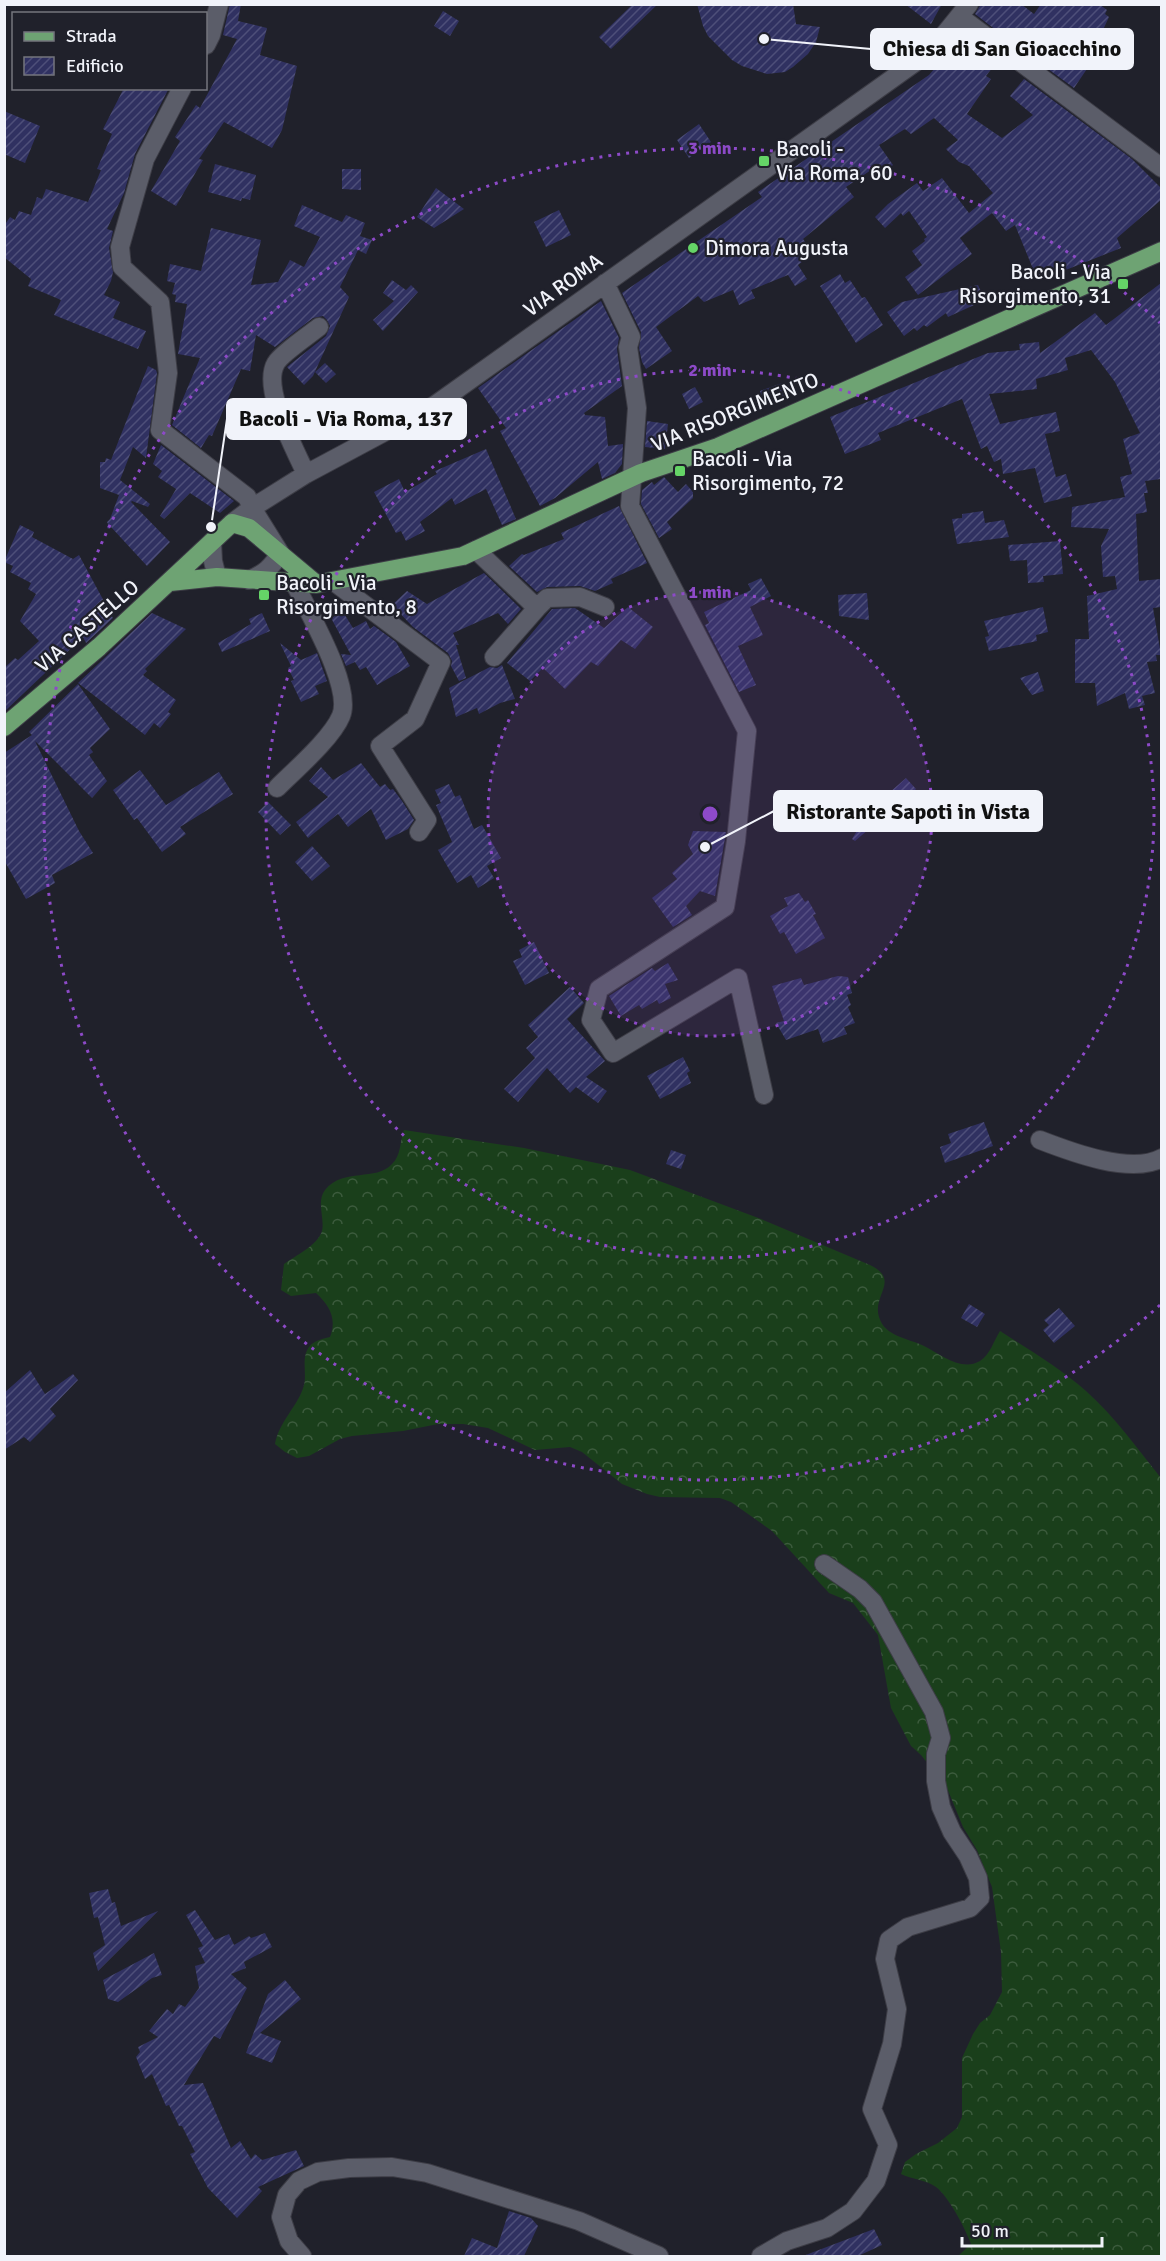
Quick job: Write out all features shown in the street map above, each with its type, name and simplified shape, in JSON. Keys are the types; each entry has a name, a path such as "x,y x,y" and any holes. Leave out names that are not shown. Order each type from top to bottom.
{"main road":[{"name":"VIA RISORGIMENTO","path":"170,582 217,577 295,584 325,582 463,556 633,477 718,447 1161,250"},
{"name":"VIA ROMA","path":"170,582 232,523"},
{"path":"232,523 249,528 280,553 325,582"},
{"name":"VIA CASTELLO","path":"4,727 99,647 170,582"}],"street":[{"path":"207,43 219,4"},
{"path":"965,11 1161,168"},
{"name":"VIA ROMA","path":"232,523 306,474 435,405 931,51 965,11"},
{"path":"181,90 145,159 120,247 122,267 159,302 168,373 160,430 247,497 280,553 272,566 262,575 249,580"},
{"path":"605,283 631,337 628,347 637,408 630,506 747,731 725,907 599,989 591,1020 613,1053 738,978 764,1095"},
{"path":"306,474 279,414 274,398 272,378 276,363 319,327"},
{"path":"212,542 217,577"},
{"path":"476,550 537,608"},
{"path":"325,582 441,662 415,719 380,746 427,820 419,832"},
{"path":"277,788 328,734 341,715 343,697 339,677 295,584"},
{"path":"494,657 547,598 580,597 605,607"},
{"path":"1040,1140 1074,1154 1105,1161 1154,1162 1161,1158"},
{"path":"760,2256 787,2241 827,2228 853,2211 876,2181 888,2145 872,2109 892,2044 897,2009 885,1959 890,1940 908,1927 970,1908 980,1898 978,1878 941,1807 936,1780 936,1754 940,1738 934,1712 873,1602 860,1589 824,1564"},
{"path":"302,2256 289,2241 281,2217 287,2195 299,2181 318,2172 349,2168 392,2167 427,2173 579,2221 659,2256"}],"green space":[{"path":"404,1130 524,1148 630,1170 761,1219 870,1265 884,1276 884,1288 878,1309 879,1317 886,1329 951,1361 965,1364 980,1361 989,1351 1000,1331 1055,1367 1097,1401 1161,1478 1161,2256 958,2256 971,2244 951,2205 936,2187 901,2174 905,2162 938,2143 957,2128 962,2117 962,2058 973,2034 980,2023 990,2015 1002,1992 1001,1952 992,1887 977,1850 963,1827 947,1788 911,1746 891,1708 878,1635 853,1603 829,1593 772,1531 731,1502 720,1498 660,1497 647,1494 622,1484 582,1452 570,1447 535,1450 488,1428 463,1424 438,1424 403,1431 352,1436 340,1439 309,1456 297,1458 275,1444 304,1385 307,1351 313,1343 330,1337 333,1324 331,1313 316,1293 291,1296 281,1290 284,1264 320,1236 323,1226 321,1200 325,1190 341,1179 377,1172 392,1164 397,1157"}],"building":[{"path":"230,4 241,4 238,21 267,28 260,55 297,66 282,130 272,148 224,122 199,159 203,160 176,206 151,191 180,141 175,137 196,105 200,108 237,39 223,35"},
{"path":"633,4 658,4 611,49 599,37"},
{"path":"697,4 793,4 796,24 820,27 816,42 808,54 785,72 767,74 742,66 732,60 708,36"},
{"path":"905,4 942,4 931,24"},
{"path":"981,4 1021,4 1034,14 1041,4 1099,4 1107,10 1105,14 1109,17 1102,32 1099,31 1082,57 1091,63 1074,88 1048,69 1056,57 1022,33 1014,44 975,14"},
{"path":"443,11 459,21 450,36 434,26"},
{"path":"964,34 998,60 986,76 991,79 967,114 1002,138 1033,115 1010,96 1024,79 1132,159 1161,188 1161,200 1117,238 1121,248 1038,281 1015,225 1006,231 992,213 960,238 972,254 918,295 905,277 922,265 912,251 927,237 909,211 903,216 901,213 885,228 875,217 888,204 917,183 923,191 942,178 969,213 993,193 969,166 959,162 946,149 958,140 934,118 911,134 905,129 879,145 893,165 881,175 877,166 846,187 854,197 803,239 813,253 798,265 807,279 795,286 788,275 751,290 755,298 739,305 733,290 704,302 698,296 656,327 672,351 646,369 639,348 641,332 622,293 762,197 758,192 929,75"},
{"path":"123,90 168,90 135,154 124,193 107,229 113,231 109,248 113,272 104,295 120,302 113,318 146,331 138,349 54,315 61,300 28,286 31,279 4,257 4,226 10,217 15,220 19,211 31,215 37,197 42,199 46,189 88,202 101,170 97,169 112,134 103,129"},
{"path":"4,111 40,126 25,163 4,154"},
{"path":"699,124 711,142 689,158 677,140"},
{"path":"215,164 256,175 250,200 242,198 241,201 208,192"},
{"path":"342,169 361,169 361,190 342,189"},
{"path":"436,188 464,209 434,228 417,217"},
{"path":"302,205 342,222 346,215 365,223 360,236 372,240 366,254 358,250 340,287 349,297 313,376 304,385 287,367 326,336 330,326 327,320 323,316 313,318 275,347 256,335 250,371 241,369 212,436 209,435 201,448 172,425 200,358 178,354 187,304 175,302 176,295 172,294 175,283 167,281 170,264 201,271 211,228 261,240 251,285 278,282 290,260 304,267 320,237 294,226"},
{"path":"559,210 571,235 546,247 534,222"},
{"path":"840,274 845,283 850,280 862,298 865,297 883,325 856,343 820,286"},
{"path":"392,280 406,290 411,285 418,292 383,331 373,320 394,301 383,293"},
{"path":"1161,283 1161,479 1145,481 1148,493 1144,493 1147,512 1136,514 1139,581 1161,579 1161,607 1153,608 1161,655 1156,655 1157,661 1147,662 1155,693 1142,696 1145,705 1129,709 1125,693 1097,706 1095,683 1075,683 1075,639 1089,639 1087,596 1117,589 1115,576 1103,577 1101,546 1109,529 1071,527 1072,507 1125,497 1120,477 1132,474 1123,439 1140,433 1115,382 1091,350 1065,358 1068,370 1036,379 1037,389 989,394 1000,424 1056,412 1060,431 1045,434 1056,477 1066,474 1072,496 1044,503 1035,468 1003,474 1001,459 994,462 987,446 981,449 962,399 878,433 881,440 845,454 830,417 988,353 1020,350 1019,344 1039,342 1040,353 1095,313 1106,325"},
{"path":"978,285 985,300 948,317 946,313 927,327 924,325 917,331 914,328 904,336 887,312 902,302"},
{"path":"601,301 619,338 617,349 622,386 584,413 605,417 608,446 623,444 622,464 615,473 602,479 598,462 555,498 540,506 500,431 506,428 478,388"},
{"path":"325,363 336,374 326,383 315,372"},
{"path":"148,366 157,373 146,458 133,447 120,480 150,504 148,507 131,502 170,542 147,566 111,527 107,528 107,522 119,495 100,488 100,462 105,462 106,458 111,460"},
{"path":"782,383 787,397 765,405 760,391"},
{"path":"695,387 703,402 689,409 682,394"},
{"path":"647,421 668,424 665,449 645,447"},
{"path":"161,445 234,501 220,513 190,493 164,519 160,516 176,489 158,477 162,471 153,464"},
{"path":"486,449 516,519 502,525 486,489 455,505 452,498 420,522 425,531 406,541 401,531 396,533 374,492 399,479 405,492 437,474 435,471"},
{"path":"664,477 678,492 686,484 693,492 693,498 667,522 672,529 659,538 641,504 642,490 652,482 654,485"},
{"path":"619,506 647,563 611,579 613,583 595,591 580,586 547,587 537,592 509,566 522,554 564,539 561,533"},
{"path":"983,511 985,523 1004,520 1009,537 957,544 952,519 962,518 962,514"},
{"path":"20,525 34,532 32,537 73,559 79,555 113,618 86,643 83,637 4,712 4,668 15,658 18,660 39,641 20,621 36,594 28,589 31,583 10,572 13,566 4,562"},
{"path":"1060,541 1063,574 1043,576 1044,582 1028,583 1027,560 1010,561 1008,545"},
{"path":"484,573 521,609 508,624 498,613 453,633 459,645 456,645 466,678 459,681 451,666 452,661 448,653 413,627 392,605 407,591 427,604"},
{"path":"761,578 771,596 750,607 763,635 738,646 756,685 739,692 705,625 709,623 704,612 751,590 748,584"},
{"path":"867,593 869,620 839,616 838,595"},
{"path":"628,607 653,627 635,649 621,640 598,666 591,662 565,689 543,668 530,681 507,663 552,609 575,608 604,628"},
{"path":"1043,607 1048,632 1036,635 1037,641 989,651 985,637 989,636 984,621"},
{"path":"343,612 353,628 366,621 370,629 374,626 396,642 410,666 377,685 366,667 360,670 355,662 346,666 341,654 351,655 331,618"},
{"path":"152,613 186,629 145,669 147,671 143,675 176,700 168,712 171,714 160,728 154,723 145,735 78,683"},
{"path":"262,613 270,631 222,652 218,643 251,624 249,619"},
{"path":"280,643 301,660 317,653 327,681 315,686 319,694 301,702 291,681 294,680 288,668 291,666"},
{"path":"502,665 515,699 500,703 479,714 477,708 456,717 449,688 490,667 497,668"},
{"path":"1038,672 1044,691 1032,695 1020,678"},
{"path":"78,684 110,729 90,748 93,752 89,755 107,781 92,798 35,741 79,831 93,853 52,875 55,883 26,899 4,860 4,753 32,735 29,732"},
{"path":"361,763 380,787 385,784 390,790 393,789 402,801 414,820 408,829 386,840 371,809 348,827 338,814 308,838 296,822 328,797 309,781 321,767 333,780"},
{"path":"140,770 166,805 219,772 233,794 180,827 186,834 162,852 137,818 134,820 113,790"},
{"path":"906,778 916,789 855,841 852,839 863,821 861,819 877,799 887,790 889,793"},
{"path":"449,784 455,797 460,795 474,829 482,825 501,858 487,866 494,878 478,888 471,875 457,883 438,850 452,842 436,805 441,803 435,790"},
{"path":"268,802 291,825 280,835 258,812"},
{"path":"693,831 726,832 715,896 700,891 686,906 692,915 673,927 652,898 677,879 672,873 693,854 688,845"},
{"path":"312,846 330,866 312,881 295,862"},
{"path":"799,893 805,902 808,900 825,938 796,954 784,932 780,934 770,916 788,906 784,898"},
{"path":"534,942 549,973 525,985 513,961 522,957 519,950"},
{"path":"668,963 678,980 665,984 671,998 659,1004 657,1000 642,1009 639,1005 621,1016 609,996 652,968 655,971"},
{"path":"838,976 848,977 852,993 847,995 851,1005 848,1007 855,1023 844,1027 847,1034 823,1043 818,1029 786,1040 776,1023 784,1021 772,986 801,978 804,985"},
{"path":"570,987 584,1003 567,1019 605,1061 586,1077 607,1091 598,1103 576,1087 570,1093 547,1068 518,1102 504,1089 535,1058 526,1048 538,1037 528,1025"},
{"path":"683,1057 690,1071 687,1073 691,1083 660,1099 647,1076"},
{"path":"984,1122 993,1146 945,1163 940,1147 951,1143 948,1134"},
{"path":"671,1150 686,1155 681,1169 666,1164"},
{"path":"969,1304 985,1314 977,1327 961,1318"},
{"path":"1059,1308 1075,1326 1054,1343 1043,1330 1049,1325 1044,1320"},
{"path":"30,1370 45,1394 73,1374 78,1380 50,1409 56,1416 30,1442 24,1437 4,1450 4,1393"},
{"path":"108,1889 112,1903 115,1902 121,1926 158,1911 98,1971 93,1953 105,1945 98,1917 94,1918 89,1893"},
{"path":"195,1910 215,1940 229,1934 234,1945 249,1936 251,1938 265,1933 272,1947 244,1962 246,1968 231,1974 247,1988 220,2039 214,2036 184,2085 203,2083 231,2148 240,2141 251,2159 255,2154 262,2160 296,2150 304,2166 258,2187 262,2191 237,2218 208,2188 190,2154 195,2152 182,2126 179,2126 169,2105 166,2106 152,2074 145,2079 136,2057 140,2052 138,2047 158,2037 149,2031 167,2009 173,2014 179,2004 185,2007 199,1988 195,1966 205,1963 198,1948 203,1946 186,1915"},
{"path":"154,1953 162,1975 152,1978 118,2002 108,1999 103,1980"},
{"path":"285,1980 301,1999 260,2033 281,2041 272,2063 246,2053 268,1994"},
{"path":"509,2211 531,2218 538,2226 524,2256 464,2256 472,2238 497,2248"},
{"path":"874,2229 882,2245 858,2256 803,2256"}],"place":[{"name":"Chiesa di San Gioacchino","path":"764,39"},
{"name":"Bacoli - Via Roma, 60","path":"764,161"},
{"name":"Dimora Augusta","path":"693,248"},
{"name":"Bacoli - Via Risorgimento, 31","path":"1123,284"},
{"name":"Bacoli - Via Risorgimento, 72","path":"680,471"},
{"name":"Bacoli - Via Roma, 137","path":"211,527"},
{"name":"Bacoli - Via Risorgimento, 8","path":"264,595"},
{"name":"Ristorante Sapoti in Vista","path":"705,847"}]}
